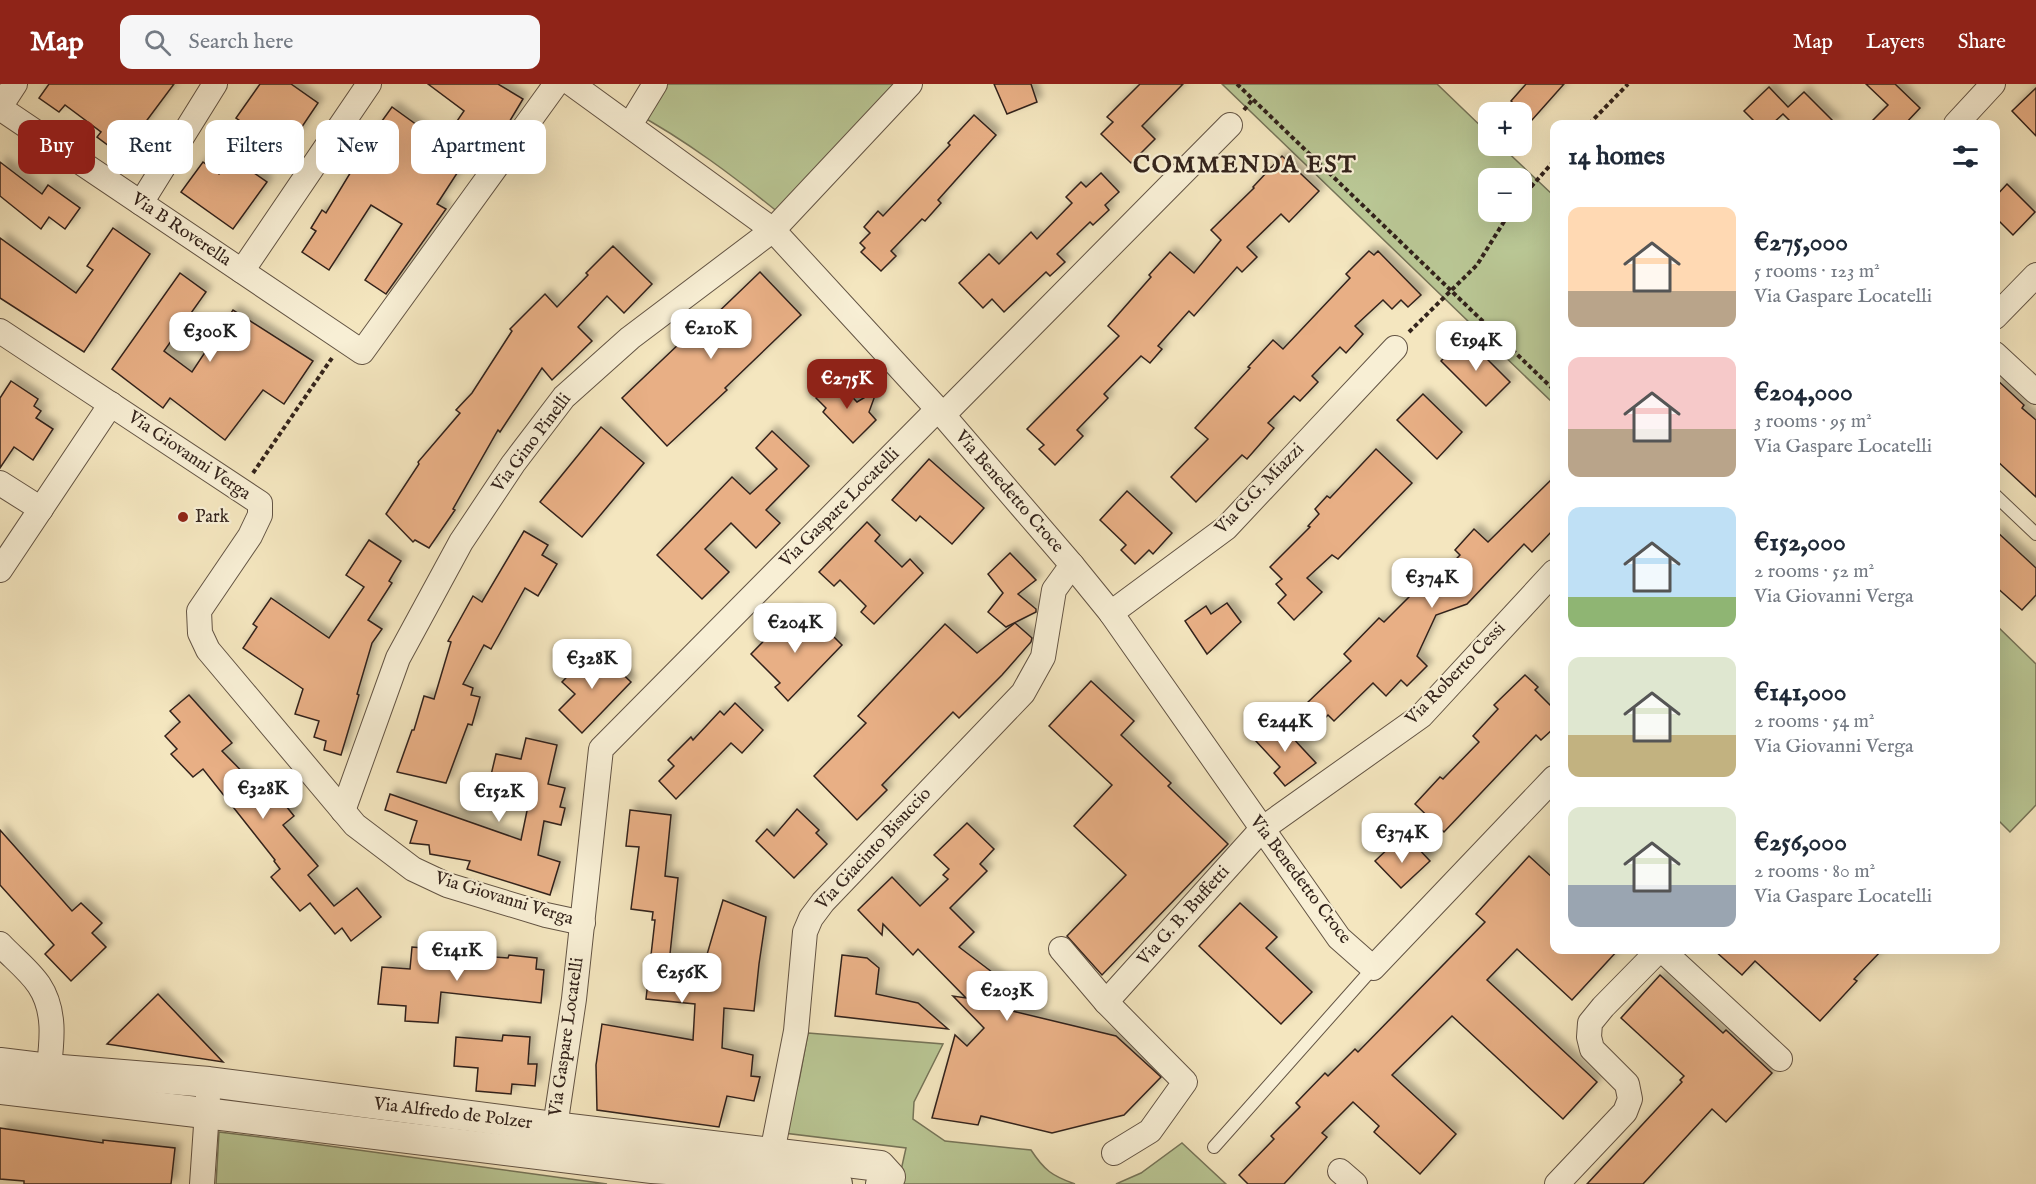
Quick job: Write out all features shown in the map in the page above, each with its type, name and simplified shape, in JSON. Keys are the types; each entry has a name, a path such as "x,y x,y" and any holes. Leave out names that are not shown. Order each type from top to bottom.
{"street":[{"path":"0,107 15,84"},
{"path":"141,203 215,84"},
{"path":"242,271 369,84"},
{"path":"353,346 556,84"},
{"name":"Via Benedetto Croce","path":"572,84 773,230 940,412 1111,613 1339,938 1373,968"},
{"path":"630,125 655,84"},
{"name":"Via Gino Pinelli","path":"343,811 398,658 461,543 513,464 564,397 630,338 773,230 910,84"},
{"path":"1960,120 1993,84"},
{"name":"Via B Roverella","path":"0,107 353,346"},
{"name":"Via Gaspare Locatelli","path":"554,1142 583,923 601,749 1230,125"},
{"path":"2000,312 2036,275"},
{"name":"Via Giovanni Verga","path":"0,331 260,503 260,516 250,536 200,611 200,633 208,650 355,825 413,869 447,885 546,915 583,923"},
{"name":"Via G.G. Miazzi","path":"1111,613 1226,528 1395,348"},
{"path":"2000,359 2036,392"},
{"path":"0,570 111,404"},
{"path":"0,483 41,509"},
{"name":"Via Giacinto Bisuccio","path":"771,1164 796,1031 806,932 811,918 823,902 1023,693 1043,657 1054,590 1072,565"},
{"name":"Via Roberto Cessi","path":"1262,829 1421,716 1550,576"},
{"path":"1373,968 1550,782"},
{"name":"Via G. B. Buffetti","path":"1106,1002 1262,829"},
{"path":"0,944 39,985 48,1004 52,1020 47,1082"},
{"path":"1061,949 1106,1002 1185,1082 1150,1131 1114,1153"},
{"path":"1557,1184 1625,1112 1628,1106 1630,1099 1627,1084 1592,1049 1589,1037 1590,1023 1656,954"},
{"path":"1664,954 1780,1059"},
{"name":"Via Alfredo de Polzer","path":"0,1063 47,1082 205,1113 554,1142"},
{"name":"Via Alfredo de Polzer","path":"0,1089 47,1082 208,1082 554,1142 652,1168 771,1164 880,1166 890,1177 881,1184"},
{"path":"202,1184 208,1082"},
{"name":"Via Alfredo de Polzer","path":"771,1164 837,1184"}],"lane":[{"path":"2000,500 2036,534"},
{"path":"1214,1147 1373,968"}],"path":[{"path":"1237,84 1550,386"},
{"path":"1593,120 1628,84"},
{"path":"1532,186 1550,165"},
{"path":"1395,348 1477,265 1504,222"},
{"path":"242,491 353,346"}],"green space":[{"path":"647,84 896,84 784,217 710,160 672,134 632,111"},
{"path":"1222,84 1437,84 1478,123 1478,156 1512,156 1524,168 1478,168 1478,222 1532,222 1532,175 1550,192 1550,400"},
{"path":"2000,629 2036,664 2036,805 2010,832 2000,822"},
{"path":"808,1033 943,1044 914,1102 913,1119 945,1141 1031,1150 1049,1171 1075,1184 898,1184 906,1148 784,1133 799,1081"},
{"path":"219,1132 300,1142 607,1184 216,1184"},
{"path":"1182,1143 1226,1184 1116,1184 1141,1173"}],"building":[{"path":"49,84 174,84 147,120 107,120 107,144 97,137 101,132 95,128 95,120 85,120 65,105 59,112 39,98"},
{"path":"260,84 291,84 318,103 304,124 304,120 239,120 236,118"},
{"path":"428,84 498,84 523,99 510,120 458,120 464,111"},
{"path":"994,84 1031,84 1037,102 1007,114"},
{"path":"1140,84 1183,84 1142,126 1155,139 1131,163 1101,134 1113,122 1107,117"},
{"path":"1526,84 1564,84 1532,120 1532,102 1511,101"},
{"path":"1866,84 1895,84 1920,108 1909,120 1873,120 1888,105"},
{"path":"1769,87 1788,107 1804,92 1832,120 1789,120 1783,114 1776,120 1753,120 1744,111"},
{"path":"2036,88 2036,136 2012,111"},
{"path":"392,107 411,121 411,174 456,174 437,204 446,209 386,294 365,280 402,224 371,205 329,270 302,252 316,231 311,228 322,210 326,213 350,174 399,174 399,120 383,120"},
{"path":"974,115 996,135 938,200 941,203 925,221 922,219 891,251 896,256 881,271 861,252 865,248 860,243 870,233 864,227 878,211 883,216 950,145 948,143"},
{"path":"1282,156 1319,191 1289,222 1281,214 1247,247 1257,257 1242,272 1237,267 1194,316 1189,311 1158,346 1162,349 1150,363 1141,356 1104,394 1108,398 1077,430 1083,436 1055,465 1039,449 1044,445 1027,429 1119,336 1108,326 1170,252 1194,273 1221,240 1211,230 1254,188"},
{"path":"0,162 42,194 48,185 80,208 65,229 49,217 41,229 0,196"},
{"path":"203,162 205,174 255,174 267,182 233,229 181,192"},
{"path":"1101,173 1119,192 1105,205 1109,210 1093,225 1090,222 1057,254 1065,262 1050,276 1046,272 1004,312 992,299 983,308 959,283 989,254 999,264 1031,232 1037,239 1072,203 1066,197 1081,182 1086,187"},
{"path":"2007,184 2035,212 2013,235 2000,222 2000,192"},
{"path":"113,228 150,254 84,352 0,298 0,238 76,293 93,270 87,266"},
{"path":"613,246 652,284 624,313 607,296 578,327 592,341 552,380 542,368 500,432 498,430 453,509 455,510 429,548 415,540 413,542 386,514 419,464 418,462 460,413 456,410 472,393 512,331 510,329 545,294 557,307"},
{"path":"1369,251 1374,255 1378,251 1421,295 1408,307 1401,300 1392,309 1383,300 1355,326 1363,334 1346,353 1340,347 1312,376 1318,382 1300,401 1294,396 1268,423 1274,428 1247,459 1242,455 1196,502 1171,477 1208,439 1195,428 1273,340 1283,349 1350,278 1346,274"},
{"path":"760,272 801,315 725,388 727,390 667,446 622,398 681,342 684,345"},
{"path":"180,273 206,292 164,351 192,372 233,310 313,361 284,404 263,390 225,440 170,398 163,408 112,369"},
{"path":"1465,337 1510,382 1486,406 1441,361"},
{"path":"835,379 857,402 877,390 869,412 876,420 853,443 823,412 826,408 816,398"},
{"path":"11,381 38,399 34,406 41,411 36,418 53,429 33,460 14,447 0,468 0,398"},
{"path":"2000,383 2036,420 2036,497 2000,464"},
{"path":"1423,394 1462,432 1437,459 1397,420"},
{"path":"601,427 644,463 582,537 540,502"},
{"path":"772,431 809,466 766,510 780,523 756,548 731,523 705,549 729,572 702,599 657,555 732,477 750,494 777,469 756,448"},
{"path":"1376,449 1412,483 1338,559 1332,555 1307,578 1322,592 1294,620 1278,603 1286,595 1276,584 1282,579 1270,567 1310,527 1308,526 1319,514 1315,509 1327,496 1330,498"},
{"path":"929,459 984,508 952,544 920,516 916,521 892,500"},
{"path":"1550,481 1550,533 1532,552 1524,544 1467,604 1436,615 1417,656 1427,666 1407,686 1401,680 1386,696 1373,683 1334,721 1328,715 1323,720 1307,703 1351,661 1344,654 1379,618 1384,622 1426,580 1431,585 1460,555 1455,550 1474,529 1488,542"},
{"path":"1127,491 1172,533 1153,554 1149,550 1135,564 1121,550 1126,545 1100,520"},
{"path":"867,522 880,535 875,541 902,567 910,559 923,573 874,624 861,612 866,606 840,580 834,586 819,572"},
{"path":"524,531 548,545 542,555 557,564 538,596 525,588 491,649 484,645 463,684 473,688 471,695 480,697 472,725 468,724 446,783 397,772 412,730 414,730 424,696 434,699 451,642 448,641 473,596 482,602"},
{"path":"2000,535 2036,568 2036,595 2022,610 2000,590"},
{"path":"369,540 401,561 389,581 392,583 368,620 382,629 372,643 341,755 324,750 326,741 314,737 319,721 295,714 303,689 243,648 257,627 253,624 271,598 329,638 364,587 346,575"},
{"path":"1010,553 1036,580 1018,594 1036,609 1036,612 1006,627 988,612 1003,593 988,574"},
{"path":"1227,603 1241,622 1207,654 1185,621 1206,606 1211,614"},
{"path":"793,611 820,638 827,630 842,645 788,701 775,687 780,683 751,654"},
{"path":"1015,623 1032,638 1031,642 959,718 953,712 882,785 887,790 857,820 814,776 866,723 858,716 945,624 977,653"},
{"path":"595,648 631,682 582,733 559,710 575,694 562,682"},
{"path":"1525,675 1538,687 1535,690 1550,705 1550,732 1541,740 1536,735 1444,832 1415,804 1440,777 1443,779 1479,742 1473,736 1498,709 1494,705"},
{"path":"1091,681 1134,721 1121,735 1171,783 1168,786 1228,844 1102,975 1067,936 1126,875 1074,826 1112,785 1049,726"},
{"path":"189,695 232,743 222,751 267,797 274,791 294,816 283,825 318,866 308,875 334,906 357,888 381,917 351,941 342,928 335,934 310,903 300,911 271,877 280,869 275,860 203,769 193,777 171,754 177,749 165,736 180,722 170,711"},
{"path":"735,703 763,730 742,753 731,743 676,799 659,781 674,766 668,760 691,737 693,740 720,711 724,715"},
{"path":"1277,721 1316,763 1285,786 1274,773 1280,767 1255,740"},
{"path":"526,738 557,745 548,784 565,788 560,807 565,808 561,825 544,821 538,855 560,862 550,895 467,869 470,861 430,854 429,845 410,843 417,821 385,810 390,794 521,840 529,801 487,792 496,754 521,759"},
{"path":"797,809 819,830 816,833 827,844 794,878 756,841 767,829 774,836"},
{"path":"630,810 671,815 665,876 678,878 670,954 706,958 723,900 766,917 754,1011 724,1008 722,1048 753,1055 751,1076 760,1077 754,1101 727,1096 719,1127 597,1110 596,1065 602,1024 693,1040 695,1004 646,999 655,920 652,920 653,912 631,909 639,847 626,846"},
{"path":"967,823 994,849 980,864 987,871 950,908 974,932 959,947 1013,988 1008,1010 1116,1036 1161,1077 1124,1115 1052,1133 981,1116 978,1125 932,1118 955,1035 967,1046 984,1028 953,996 966,998 918,949 913,955 883,924 882,935 858,910 892,877 920,906 948,879 943,875 949,869 934,855"},
{"path":"0,830 72,911 81,903 102,923 92,933 106,947 71,981 45,954 54,945 0,885"},
{"path":"1393,844 1403,855 1415,845 1430,861 1401,888 1375,861"},
{"path":"1529,856 1550,875 1550,954 1614,954 1572,1000 1517,949 1487,980 1597,1082 1563,1119 1452,1016 1392,1075 1456,1134 1420,1174 1374,1132 1379,1126 1353,1102 1322,1133 1327,1137 1284,1184 1248,1184 1239,1175 1274,1139 1271,1136 1300,1107 1296,1103 1325,1073 1328,1076 1355,1049 1358,1052 1485,922 1476,914"},
{"path":"1240,903 1277,937 1266,948 1312,992 1281,1024 1199,946"},
{"path":"412,947 445,950 443,963 479,967 480,956 508,958 509,955 537,958 536,969 544,970 541,1003 441,992 438,1023 405,1021 406,1006 378,1004 382,967 410,969"},
{"path":"1718,954 1878,954 1854,979 1857,981 1820,1021 1755,961 1742,975"},
{"path":"842,955 867,958 879,968 876,994 918,1003 948,1029 835,1016"},
{"path":"1660,975 1723,1033 1726,1030 1772,1073 1726,1122 1712,1109 1643,1184 1587,1184 1682,1082 1680,1080 1684,1076 1621,1018"},
{"path":"158,994 223,1062 107,1044"},
{"path":"503,1035 530,1037 528,1064 537,1064 535,1086 512,1084 511,1094 476,1091 478,1068 454,1066 456,1037 502,1041"},
{"path":"0,1128 103,1143 103,1140 175,1148 171,1184 24,1184 24,1181 0,1179"}],"place":[{"name":"Park","path":"183,517"}],"district":[{"name":"COMMENDA EST","path":"1245,165"}]}
